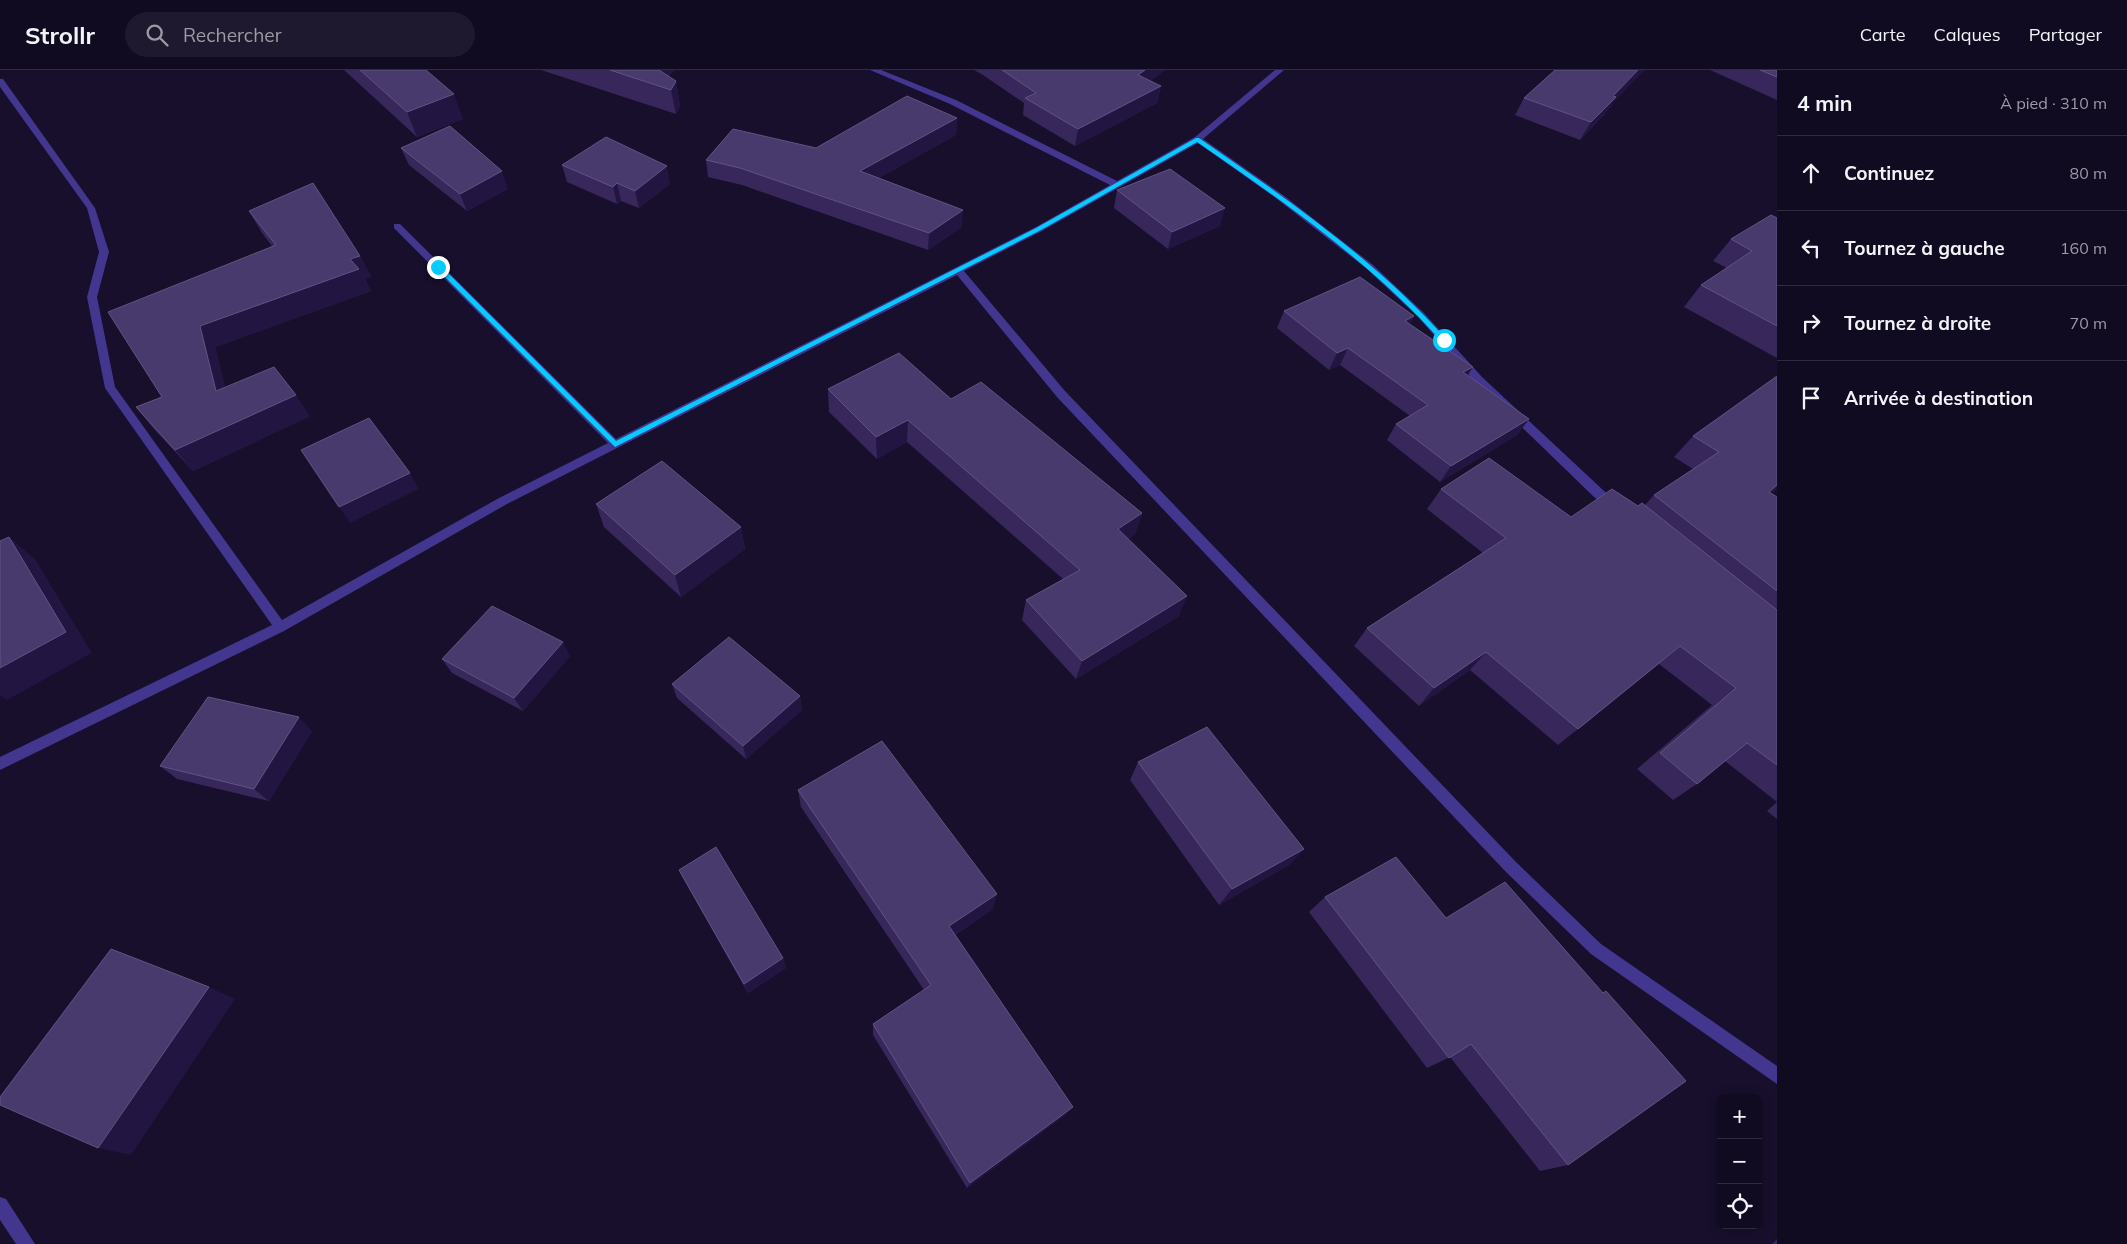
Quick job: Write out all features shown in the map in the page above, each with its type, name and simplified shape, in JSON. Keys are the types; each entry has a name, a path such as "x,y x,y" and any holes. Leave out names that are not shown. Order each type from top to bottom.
{"street":[{"path":"874,70 953,102 1115,184"},
{"path":"0,764 280,627 503,501 1038,229 1198,139 1280,70"},
{"path":"0,81 91,208 104,252 92,297 110,388 280,627"},
{"path":"1198,139 1280,197 1370,267 1421,315 1478,379 1597,493 1619,511"},
{"path":"397,226 615,444"},
{"path":"958,270 1061,394 1511,867 1596,949 1777,1076"},
{"path":"0,1205 26,1244"}],"building":[{"path":"360,70 426,70 454,94 407,112"},
{"path":"610,70 659,70 676,81 671,90"},
{"path":"1002,70 1145,70 1138,75 1161,86 1078,129 1025,98 1036,93"},
{"path":"1555,70 1638,70 1613,96 1616,97 1591,122 1524,98"},
{"path":"1760,70 1777,70 1777,77"},
{"path":"907,96 957,118 860,171 963,210 929,233 740,168 706,160 733,129 816,148"},
{"path":"450,126 502,171 460,194 401,148"},
{"path":"606,137 667,166 635,191 617,183 613,187 562,165"},
{"path":"1170,169 1225,208 1172,232 1117,190"},
{"path":"313,183 360,256 350,259 359,269 200,326 216,391 274,367 296,395 175,450 136,407 162,397 108,312 276,245 249,211"},
{"path":"1771,215 1777,218 1777,326 1701,285 1752,251 1731,239"},
{"path":"1360,277 1414,316 1405,321 1473,367 1463,372 1529,419 1451,466 1396,424 1428,405 1348,348 1337,353 1284,311"},
{"path":"899,353 951,399 981,382 1142,513 1118,529 1187,596 1082,661 1026,600 1080,570 908,420 876,437 828,389"},
{"path":"1777,376 1777,485 1769,492 1777,497 1777,591 1654,495 1719,452 1693,436"},
{"path":"369,418 410,473 339,507 301,450"},
{"path":"1489,458 1571,517 1612,489 1638,506 1642,503 1777,610 1777,765 1747,743 1697,784 1660,753 1736,688 1680,646 1578,729 1486,652 1434,688 1367,628 1506,538 1441,489"},
{"path":"662,461 741,527 675,575 596,504"},
{"path":"9,537 66,632 0,668 0,541"},
{"path":"492,606 563,642 514,698 442,659"},
{"path":"729,637 800,696 743,746 672,684"},
{"path":"208,697 299,717 254,789 160,766"},
{"path":"1207,727 1304,849 1232,889 1138,762"},
{"path":"882,741 997,894 949,926 1073,1107 970,1183 873,1024 931,985 798,790"},
{"path":"716,847 783,958 744,984 679,870"},
{"path":"1396,857 1446,918 1505,882 1603,993 1606,991 1686,1081 1568,1165 1471,1044 1449,1058 1325,897"},
{"path":"111,949 209,987 98,1148 0,1105 0,1097"}],"route":[{"path":"438,267 615,444 1038,229 1198,139 1280,197 1370,267 1421,315 1444,340"}]}
